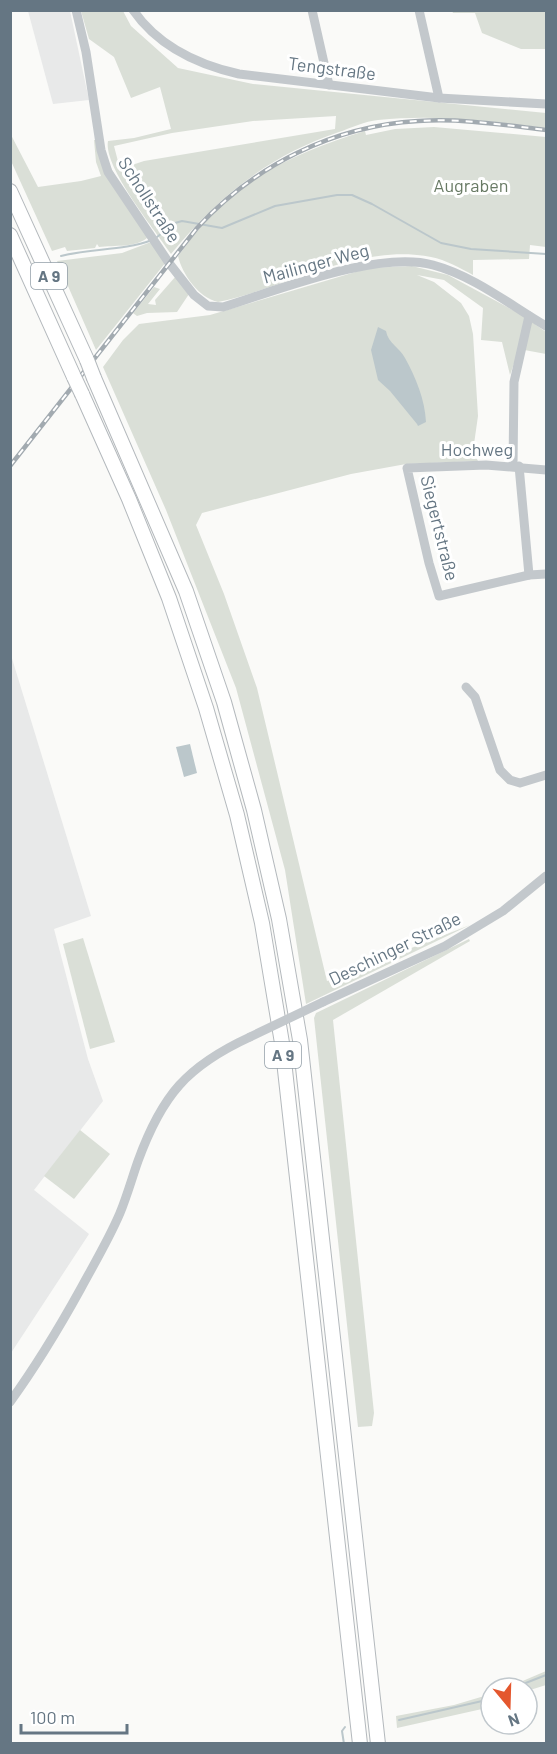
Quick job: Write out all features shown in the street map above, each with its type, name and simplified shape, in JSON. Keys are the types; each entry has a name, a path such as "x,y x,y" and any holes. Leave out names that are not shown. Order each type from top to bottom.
{"highway":[{"name":"A 9","path":"10,191 87,360 186,591 224,702 254,810 279,919 300,1040 378,1743"},
{"name":"A 9","path":"10,235 129,500 165,587 206,708 237,815 262,923 282,1043 360,1743"}],"street":[{"name":"Schollstraße","path":"76,10 87,52 106,167 113,181 174,269 201,302 208,306 223,307"},
{"name":"Tengstraße","path":"133,10 153,33 166,43 213,68 239,74 439,98 546,104"},
{"path":"312,10 329,85"},
{"path":"419,10 439,98"},
{"name":"Mailinger Weg","path":"223,307 348,269 376,264 411,262 431,264 453,272 546,326"},
{"path":"529,316 514,382 516,466 530,575 546,574"},
{"name":"Hochweg","path":"407,468 451,465 516,466 546,470"},
{"name":"Siegertstraße","path":"407,468 426,553 439,596 530,575"},
{"path":"466,687 475,697 496,761 504,776 520,783 546,775"},
{"name":"Deschinger Straße","path":"10,1402 31,1374 102,1249 121,1212 153,1121 183,1079 225,1048 445,946 503,911 546,876"}],"shaded area":[{"path":"28,11 70,11 89,100 53,104"},
{"path":"378,327 386,331 389,339 403,354 416,381 422,397 426,422 418,426 390,391 378,380 371,350"},
{"path":"10,652 91,916 54,929 88,1059 103,1101 34,1190 89,1234 11,1353"},
{"path":"190,744 197,773 184,777 176,747"}],"green space":[{"path":"81,11 123,11 131,26 178,68 253,84 546,113 546,128 441,118 399,118 363,123 313,142 267,166 207,214 171,254 122,182 109,152 108,141 134,138 171,129 160,87 131,98 114,57 89,39","holes":["336,116 335,129 144,161 120,169 114,146 172,133 253,121"]},
{"path":"452,11 546,11 546,49 521,49 482,33 475,13 453,13"},
{"name":"Augraben","path":"434,127 546,137 546,247 530,245 529,259 473,260 473,275 431,257 404,254 377,256 350,261 218,302 204,296 187,277 178,256 213,213 229,198 264,173 303,153 365,131 366,135 395,129"},
{"path":"10,133 38,187 101,176 96,162 94,140 96,140 148,237 132,244 99,247 97,244 95,248 67,251 65,247 52,251 11,161"},
{"path":"151,242 166,262 96,350 57,261 122,253"},
{"path":"412,266 448,275 522,315 546,332 546,354 519,349 510,375 502,342 481,340 483,308 444,280 417,275 434,282 461,303 469,316 473,334 478,416 473,451 478,461 406,464 351,474 202,513 196,525 224,594 257,688 327,981 470,925 306,1004 285,870 236,688 166,510 103,367 123,340 139,324 210,315 369,268"},
{"path":"176,276 189,294 177,312 147,313 137,316 133,313 154,287 160,289 148,304 156,305 155,300"},
{"path":"83,938 115,1042 90,1049 63,944"},
{"path":"469,939 470,941 333,1020 374,1413 372,1426 358,1427 314,1018 316,1013"},
{"path":"80,1130 110,1154 74,1199 44,1176"},
{"path":"546,1671 546,1685 539,1687 539,1676 534,1676"},
{"path":"479,1698 479,1710 397,1728 396,1716 454,1705"}],"waterway":[{"path":"157,237 175,223 182,221 222,228 275,206 337,195 352,195 441,243 471,249 546,254"},
{"path":"61,256 130,246 152,240"},
{"path":"539,1678 546,1675"},
{"path":"399,1720 479,1702"},
{"path":"344,1744 342,1731 345,1727"}],"railway":[{"path":"10,466 197,228 244,185 270,168 326,140 386,124 450,120 546,130"}]}
